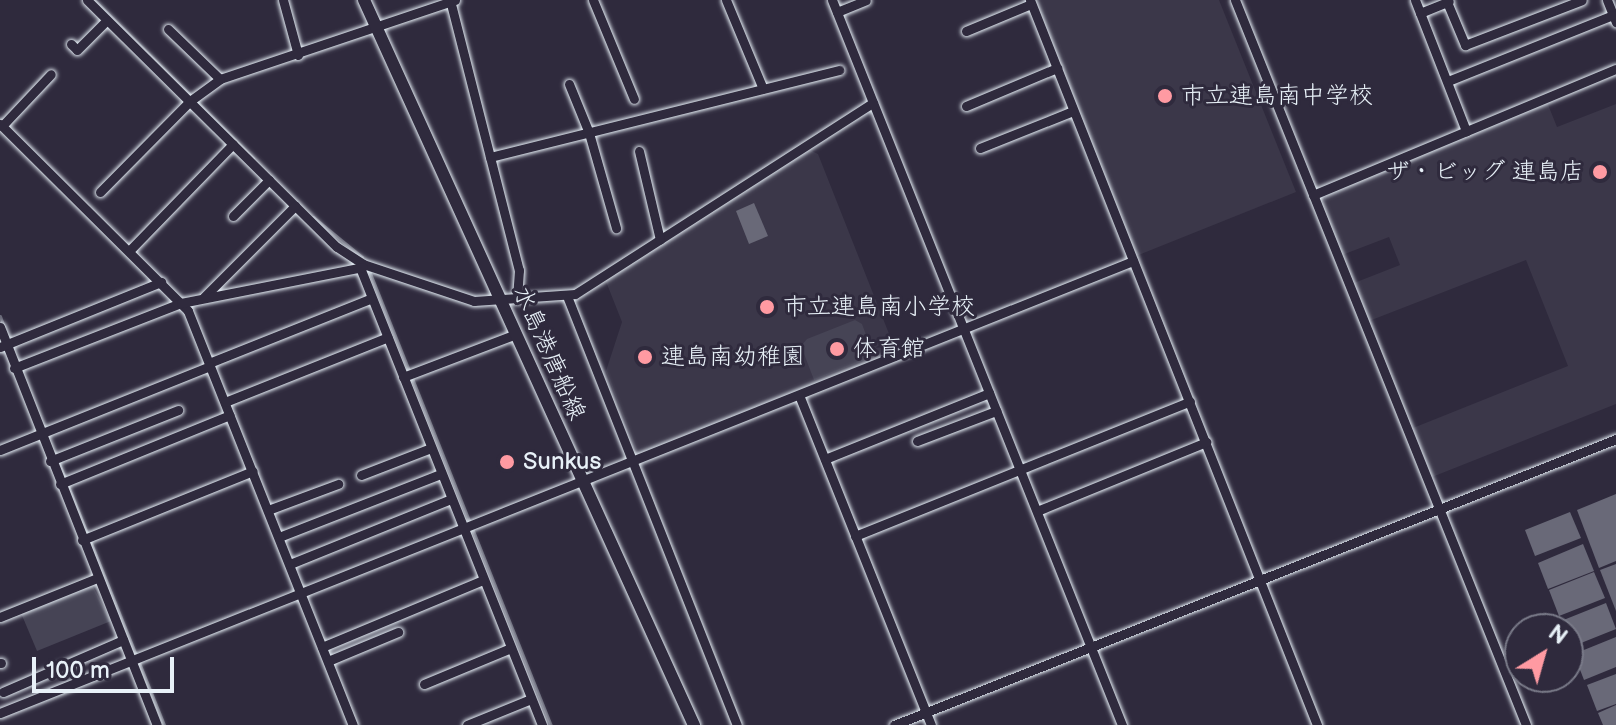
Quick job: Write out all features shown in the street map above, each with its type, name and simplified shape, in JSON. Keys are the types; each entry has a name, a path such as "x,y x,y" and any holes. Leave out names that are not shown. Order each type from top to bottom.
{"main road":[{"name":"水島港唐船線","path":"364,0 694,725"}],"street":[{"path":"87,0 192,99 337,247 362,267 466,299 501,301 567,296 873,103"},
{"path":"283,0 298,55"},
{"path":"100,192 192,99 220,79 298,55 452,0 519,270 517,299"},
{"path":"593,0 634,99"},
{"path":"726,0 763,89"},
{"path":"832,0 1122,725"},
{"path":"837,12 866,0"},
{"path":"1235,0 1526,725"},
{"path":"1415,0 1466,131"},
{"path":"1420,13 1449,1 1465,45 1582,0"},
{"path":"1448,81 1615,18 1607,0"},
{"path":"966,31 1031,2 1317,725"},
{"path":"77,50 107,20"},
{"path":"168,29 220,79"},
{"path":"966,106 1057,68"},
{"path":"1313,195 1616,69"},
{"path":"490,157 839,70"},
{"path":"51,74 1,125 181,303 210,364 353,725"},
{"path":"569,84 589,133 616,228"},
{"path":"980,148 1073,111"},
{"path":"129,251 233,144"},
{"path":"639,151 660,240"},
{"path":"233,216 269,180"},
{"path":"203,299 295,206"},
{"path":"0,713 1133,261"},
{"path":"362,267 388,337 408,375 451,499 468,527 483,580 542,725"},
{"path":"18,367 181,303 362,267"},
{"path":"7,344 161,282"},
{"path":"567,296 737,725"},
{"path":"0,450 372,298"},
{"path":"0,327 86,538 97,578 123,640 136,660 157,725"},
{"path":"408,375 516,334"},
{"path":"225,402 388,337"},
{"path":"825,459 989,393"},
{"path":"799,395 931,725"},
{"path":"855,536 1190,401"},
{"path":"54,459 178,410"},
{"path":"917,441 996,411"},
{"path":"64,482 230,415"},
{"path":"894,725 1616,439"},
{"path":"1037,511 1206,442"},
{"path":"361,475 431,448"},
{"path":"86,538 253,471"},
{"path":"279,537 441,474"},
{"path":"268,510 338,484"},
{"path":"290,564 451,499"},
{"path":"0,617 97,578"},
{"path":"322,647 483,580"},
{"path":"328,661 398,632"},
{"path":"3,692 123,640"},
{"path":"424,684 511,648"},
{"path":"467,725 531,699"}],"shaded area":[{"name":"市立連島南中学校","path":"1034,0 1219,0 1296,192 1136,256"},
{"path":"1547,102 1557,127 1616,104 1616,404 1432,477 1413,428 1568,366 1526,260 1369,321 1354,283 1400,265 1389,237 1342,255 1322,205 1327,194"},
{"name":"市立連島南小学校","path":"808,149 818,154 897,354 638,455 606,371 622,322 605,279"},
{"name":"体育館","path":"855,320 862,324 872,351 865,354 867,359 814,380 801,346 807,339"},
{"path":"91,583 111,621 37,651 21,613"}],"water":[{"path":"754,203 768,236 749,244 736,211"},
{"path":"1616,494 1616,561 1599,568 1577,510"},
{"path":"1570,512 1581,538 1535,556 1525,530"},
{"path":"1583,544 1594,571 1548,589 1538,563"},
{"path":"1616,564 1616,611 1600,570"},
{"path":"1594,572 1605,598 1567,613 1558,613 1549,590"},
{"path":"1606,603 1616,629 1584,642 1584,613 1581,613"},
{"path":"1616,637 1616,667 1584,680 1584,650"},
{"path":"1616,674 1616,704 1597,711 1587,685"},
{"path":"1616,705 1616,725 1603,725 1598,713"}],"waterway":[{"path":"94,0 191,96"},
{"path":"196,101 253,158"},
{"path":"313,217 362,257"},
{"path":"370,273 551,725"},
{"path":"0,316 4,327"},
{"path":"58,461 164,725"}],"place":[{"name":"市立連島南中学校","path":"1165,96"},
{"name":"ザ・ビッグ 連島店","path":"1600,172"},
{"name":"市立連島南小学校","path":"767,307"},
{"name":"体育館","path":"837,349"},
{"name":"連島南幼稚園","path":"645,357"},
{"name":"Sunkus","path":"507,462"}]}
